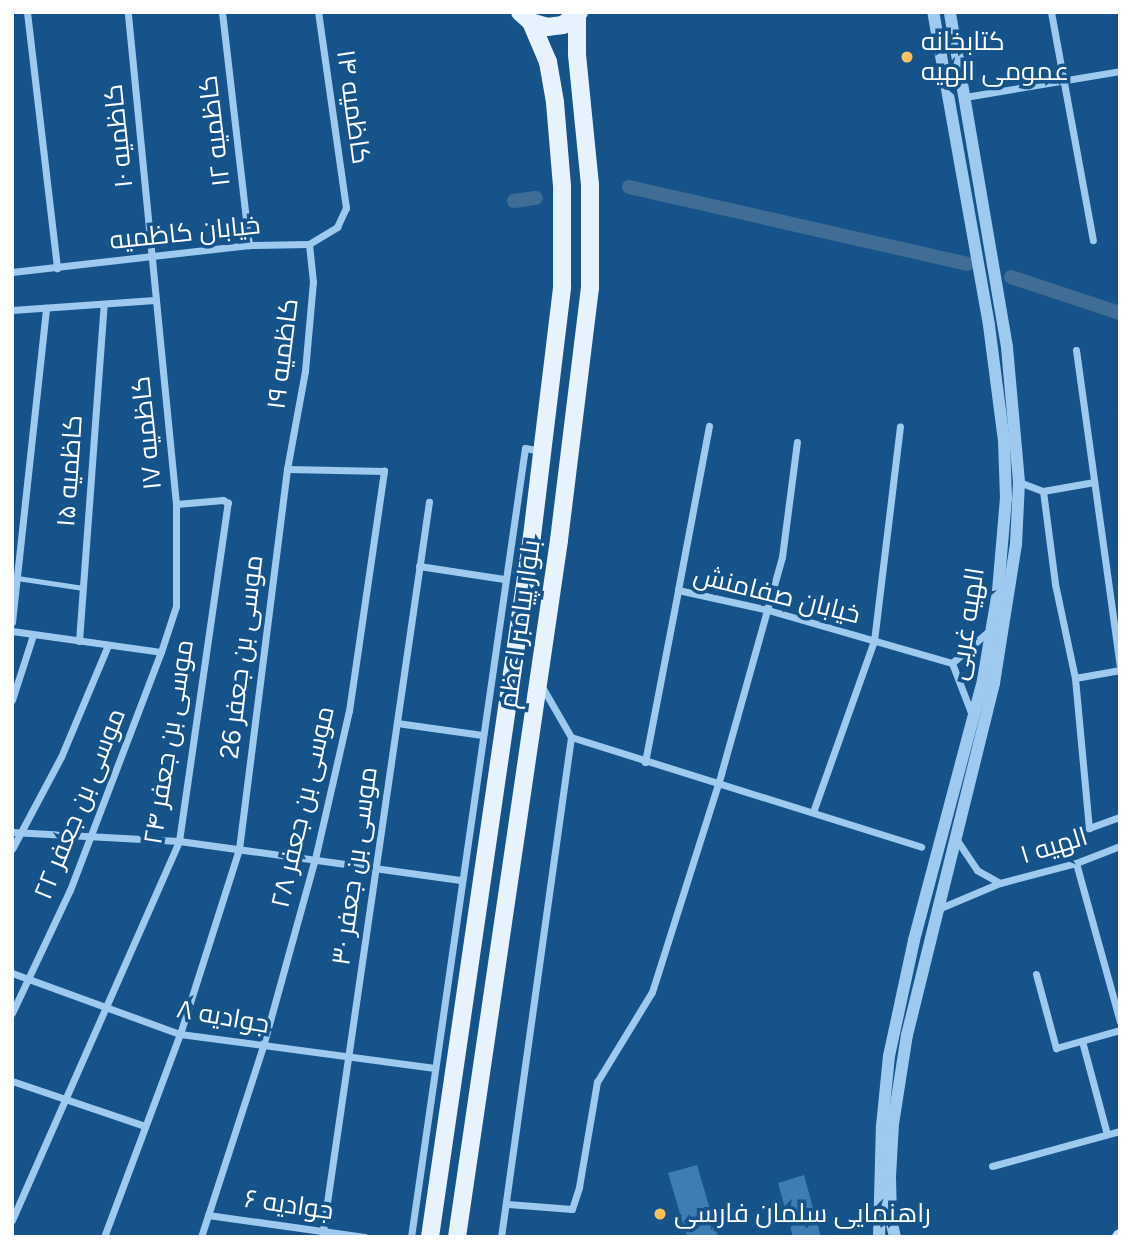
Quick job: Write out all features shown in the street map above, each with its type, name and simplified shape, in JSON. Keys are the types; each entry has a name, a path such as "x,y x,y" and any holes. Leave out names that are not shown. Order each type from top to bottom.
{"main road":[{"path":"525,17 547,27 563,24 578,14"},
{"name":"بلوار پیامبر اعظم","path":"457,1237 579,398 590,288 590,185 577,54 578,14"},
{"name":"بلوار پیامبر اعظم","path":"430,1237 543,451 562,287 562,186 548,62 525,17"},
{"path":"548,62 561,53 577,54"}],"street":[{"path":"27,12 57,268"},
{"name":"کاظمیه ۱۰","path":"128,12 152,256"},
{"name":"کاظمیه ۱۲","path":"222,12 249,245"},
{"name":"کاظمیه ۱۴","path":"309,244 338,227 346,208 318,12"},
{"name":"الهیه غربی","path":"879,1237 882,1126 889,1056 914,940 973,717 991,629 1006,498 1004,441 989,325 933,12"},
{"name":"الهیه غربی","path":"895,1237 891,1220 890,1177 893,1125 907,1035 994,683 1016,544 1019,482 1007,347 950,12"},
{"path":"1051,12 1093,240"},
{"path":"965,97 1117,71"},
{"name":"خیابان کاظمیه","path":"12,272 249,245 309,244"},
{"name":"کاظمیه ۱۹","path":"287,469 306,358 313,282 309,244"},
{"name":"کاظمیه ۱۷","path":"152,256 176,504 176,606"},
{"path":"12,310 155,300"},
{"name":"کاظمیه ۱۵","path":"79,641 104,304"},
{"path":"12,622 46,308"},
{"path":"1075,678 1120,668 1076,350"},
{"path":"678,590 709,426"},
{"path":"813,812 874,641 900,427"},
{"path":"506,1204 572,1209 597,1082 652,992 718,783 782,557 797,442"},
{"path":"411,1237 460,880 525,448 543,451"},
{"name":"موسی بن جعفر 26","path":"104,1237 180,1034 239,849 287,469"},
{"name":"موسی بن جعفر ۲۸","path":"201,1237 263,1046 315,859 349,711 384,471 287,469"},
{"path":"1019,482 1043,491 1094,482"},
{"path":"1043,491 1055,584 1075,678 1089,828 1120,817"},
{"name":"موسی بن جعفر ۲۴","path":"12,1220 179,841 228,503 223,500 176,504"},
{"name":"موسی بن جعفر ۳۰","path":"323,1234 429,502"},
{"path":"419,566 504,579"},
{"name":"خیابان صفامنش","path":"645,762 678,590 768,610 953,663"},
{"name":"موسی بن جعفر ۲۲","path":"12,1013 71,890 162,652 176,606"},
{"path":"973,717 953,663 991,629"},
{"path":"12,631 162,652"},
{"path":"12,700 33,635"},
{"path":"12,849 61,757 108,645"},
{"path":"501,1237 571,737 538,681"},
{"path":"397,723 482,735"},
{"path":"571,737 921,847"},
{"path":"12,832 179,841 460,880"},
{"path":"955,837 977,870 1000,883"},
{"name":"الهیه ۱","path":"937,909 1000,883 1076,863 1120,846"},
{"path":"1076,863 1120,1022"},
{"name":"جوادیه ۸","path":"12,973 180,1034 435,1068"},
{"path":"1036,974 1056,1048 1120,1030"},
{"path":"1082,1041 1107,1134"},
{"path":"12,1081 145,1126"},
{"path":"992,1166 1120,1130"},
{"name":"جوادیه ۶","path":"208,1215 323,1234 364,1237"}],"lane":[{"path":"17,578 83,588"}],"building":[{"path":"697,1165 718,1237 687,1237 668,1173"},
{"path":"804,1175 821,1237 793,1237 778,1183"}],"waterway":[{"path":"629,187 967,264"},
{"path":"514,201 536,198"},
{"path":"1011,277 1120,313"}],"place":[{"name":"کتابخانه عمومی الهیه","path":"907,57"},
{"name":"راهنمایی سلمان فارسی","path":"660,1214"}]}
